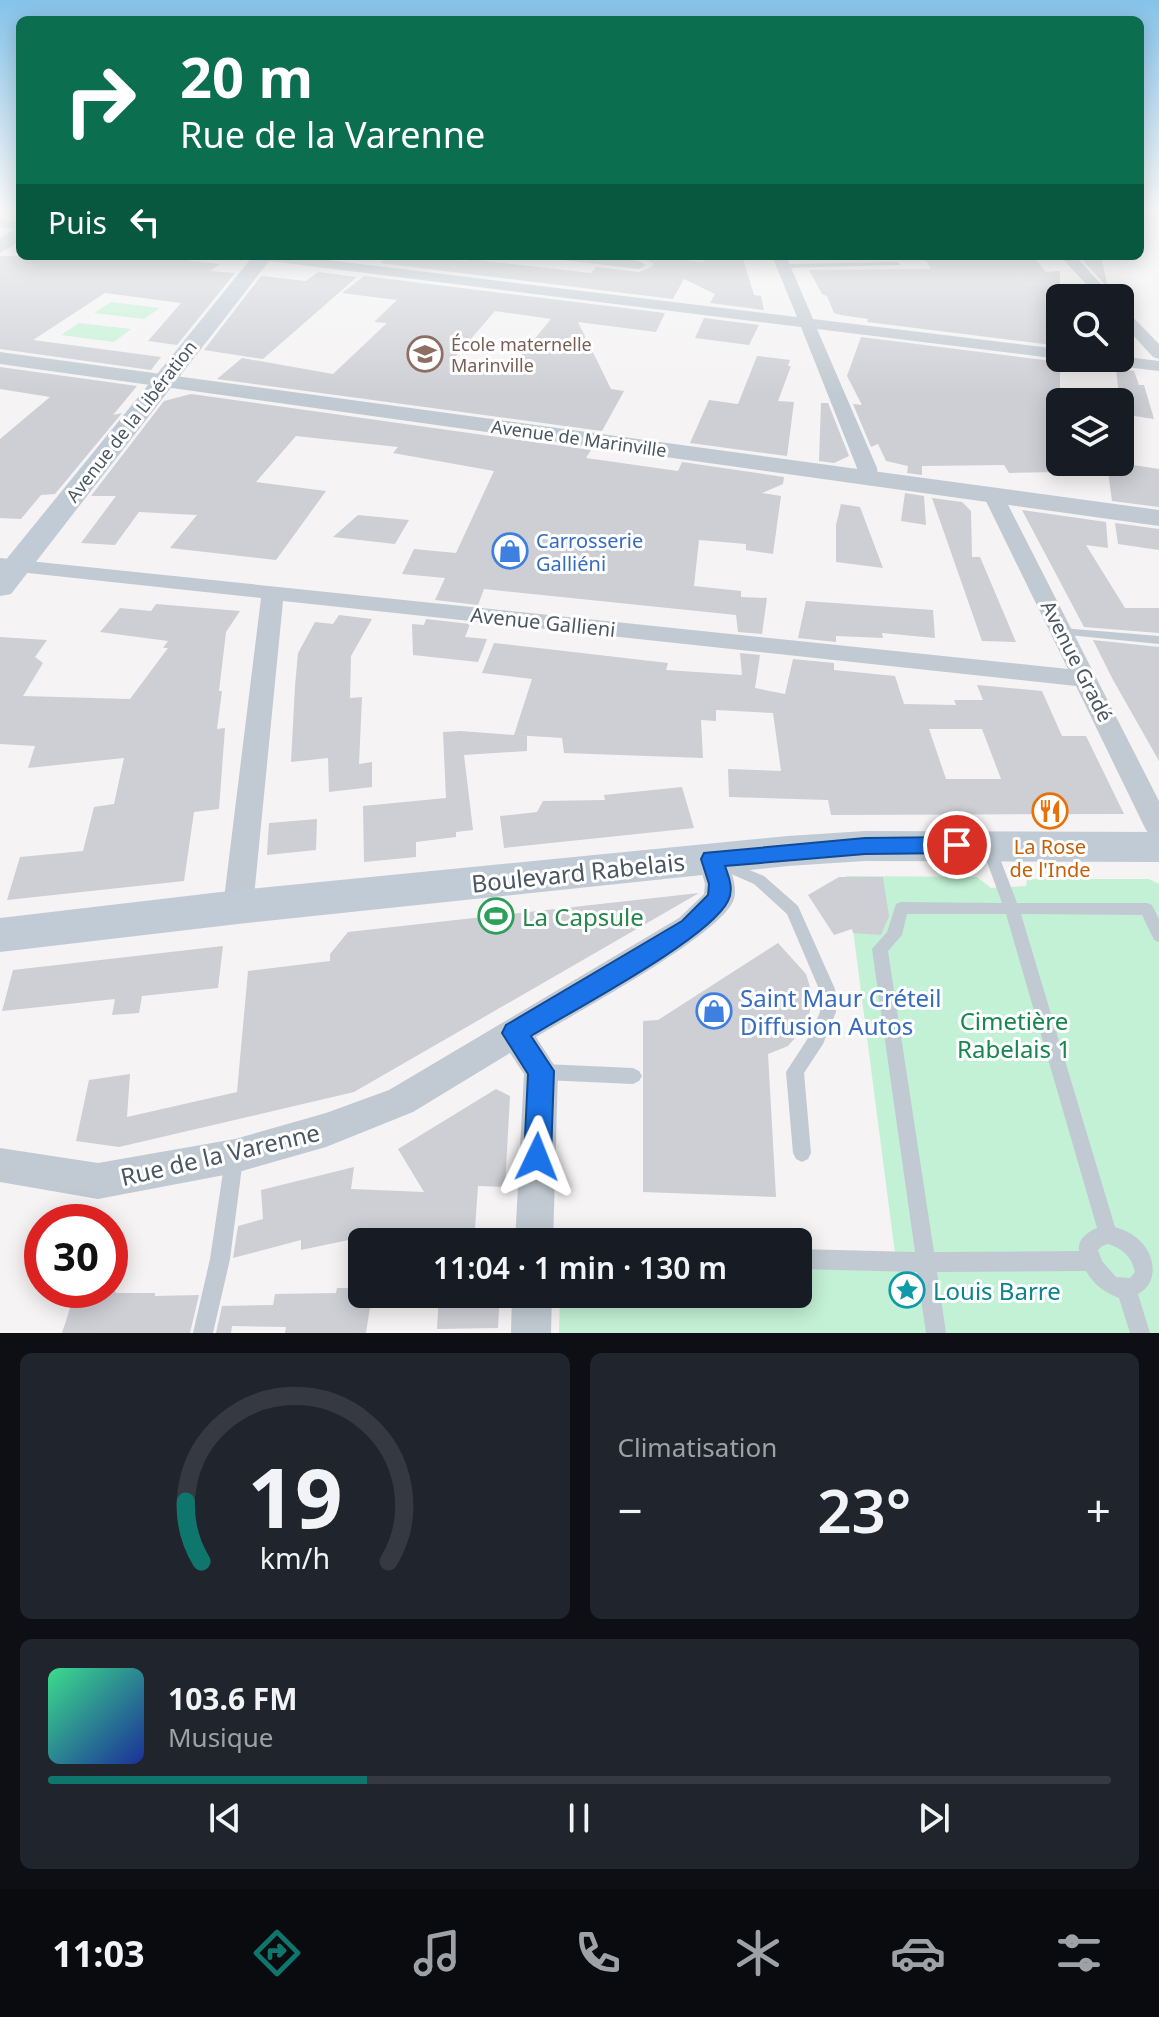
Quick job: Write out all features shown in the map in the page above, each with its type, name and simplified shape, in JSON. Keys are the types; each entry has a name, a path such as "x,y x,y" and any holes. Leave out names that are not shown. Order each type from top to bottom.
{"main road":[{"name":"Avenue de la Libération","path":"6,572 251,270"},
{"name":"Boulevard Rabelais","path":"0,935 238,907 865,846 1159,847"}],"street":[{"path":"378,270 1046,352"},
{"path":"539,290 555,270"},
{"path":"785,270 867,468 868,478"},
{"path":"1134,327 1159,354"},
{"name":"Avenue de Marinville","path":"0,358 1159,518"},
{"path":"1134,363 1159,366"},
{"name":"Avenue Gradé","path":"993,495 1159,828"},
{"name":"Avenue Gallieni","path":"6,572 273,593 1087,679"},
{"path":"238,907 273,593"},
{"name":"Rue de la Varenne","path":"0,1165 98,1181 235,1156 326,1130 401,1101 690,927 719,898 720,884 712,859"},
{"path":"515,1033 541,1071 535,1228"},
{"path":"531,1333 532,1308"}],"lane":[{"path":"1062,632 1159,640"},
{"path":"988,845 1012,909 1108,1234"},
{"path":"712,859 759,880 793,910 827,989 828,1012 817,1039 795,1072 802,1153"},
{"path":"936,1333 880,949 894,935 901,908 1147,909 1159,936"},
{"path":"541,1071 633,1076"},
{"path":"203,1333 220,1259 235,1156"},
{"path":"1108,1234 1123,1238 1151,1262 1138,1285 1126,1289 1111,1286 1097,1275 1089,1261 1088,1247 1096,1238 1108,1234"},
{"path":"812,1259 1089,1261"},
{"path":"1126,1289 1140,1333"}],"green space":[{"path":"111,302 160,308 144,319 94,313"},
{"path":"79,323 131,329 114,342 61,335"},
{"name":"Cimetière Rabelais 1","path":"846,876 977,877 991,888 1026,886 1027,879 1149,879 1159,884 1159,1333 559,1333 560,1308 812,1308 812,1251 895,1253"}],"building":[{"path":"0,270 211,270 235,273 177,345 148,341 181,303 105,293 33,340 161,357 151,370 0,349"},
{"path":"439,270 591,273 593,270 746,270 754,295 761,296 764,310 710,303 715,294 684,279 673,299"},
{"path":"809,270 1060,271 1060,284 1046,284 1046,344 867,322 868,319 834,313 827,296 822,294"},
{"path":"1092,270 1104,270 1107,284"},
{"path":"318,272 357,277 263,359 204,350 261,276 306,281"},
{"path":"364,276 665,313 656,332 578,322 611,389 624,391 602,431 217,379 242,358 333,374 387,323 374,322 397,300 342,293","holes":["495,311 551,319 509,370 450,363"]},
{"path":"704,318 759,325 749,345 695,338"},
{"path":"861,337 1046,360 1046,372 1060,372 1060,388 1046,388 1046,472 1009,473 1004,465 922,466 922,475 907,473 908,466 886,461 878,444 871,447 853,404 862,405 847,376"},
{"path":"757,356 790,360 788,366 791,366 778,401 794,402 787,456 690,443 709,400 738,404"},
{"path":"0,367 137,386 113,415 122,413 55,494 41,495 21,519 0,518 0,439 50,397 0,389"},
{"path":"1134,371 1139,385 1144,385 1154,419 1134,416 1134,388 1118,388 1116,372"},
{"path":"191,394 591,450 586,458 678,471 682,462 784,477 783,484 762,493 781,496 773,554 746,550 746,544 699,540 694,586 741,591 741,597 767,598 762,634 738,632 736,615 484,589 478,605 435,600 445,578 402,574 414,549 456,553 494,471 393,453 398,447 296,436 256,482 326,491 276,560 170,548 197,515 139,512 115,545 81,543 116,496 91,496 164,401"},
{"path":"821,403 828,403 849,456 834,463 819,461"},
{"path":"1134,465 1159,469 1159,507 1112,501 1109,476 1134,476"},
{"path":"905,493 924,496 926,525 901,521"},
{"path":"932,498 962,502 971,511 972,557 980,557 1016,642 982,641"},
{"path":"841,504 860,507 883,568 836,562 836,525"},
{"path":"1022,510 1106,522 1108,548 1086,545 1125,608 1159,608 1159,633 1084,627"},
{"path":"358,515 409,520 395,544 333,537"},
{"path":"1115,523 1159,529 1159,550 1118,544"},
{"path":"806,601 933,610 935,638 882,633 883,638 836,636 836,642 798,638"},
{"path":"156,604 240,611 226,632 219,691 222,691 217,729 225,728 219,809 194,812 184,881 7,900 20,857 83,851 94,807 114,804 124,758 28,768 35,746 0,744 0,637 47,640 35,657 43,663 23,696 130,699 168,648 163,648 168,641 100,632 120,608 151,611"},
{"path":"339,615 372,619 351,656 350,698 362,697 359,764 372,762 372,787 329,792 328,758 291,762 295,686 298,653 315,622 333,624"},
{"path":"426,619 470,624 465,637 487,639 478,662 413,655 412,624 424,625"},
{"path":"1093,640 1159,647 1159,761 1112,678"},
{"path":"494,643 668,663 666,670 742,675 740,653 760,655 755,688 785,694 793,659 834,663 834,670 895,676 904,704 956,705 954,700 983,700 977,685 1042,691 1062,736 1086,736 1124,814 831,815 828,800 729,797 728,769 781,771 773,713 716,710 716,721 701,720 703,758 564,753 562,738 514,735 532,679 482,673","holes":["929,729 982,729 1001,779 946,779"]},
{"path":"443,732 527,736 527,751 464,755 473,830 456,832 456,837 416,842 416,857 364,862 363,806 446,798"},
{"path":"682,787 694,828 504,848 500,816 537,812 543,801 605,800 604,795"},
{"path":"317,819 316,850 267,855 269,823"},
{"path":"839,877 883,877 889,916 881,935 853,933 852,929 834,935 808,895"},
{"path":"699,893 354,1092 119,1147 76,1141 89,1080 130,1074 127,1117 237,1092 248,971 330,961 330,954 348,932"},
{"path":"778,943 806,974 813,997 807,1024 788,1046 768,1054 776,1197 643,1192 643,1021 658,1020"},
{"path":"223,946 218,988 142,996 139,1013 112,1015 115,999 2,1011 13,970"},
{"path":"496,1089 510,1096 505,1187 478,1186 475,1228 348,1228 348,1240 301,1250 301,1240 233,1258 238,1226 263,1219 261,1190 354,1167 351,1189 424,1192 398,1149"},
{"path":"337,1288 348,1288 348,1308 370,1308 366,1333 285,1333 286,1327 232,1326 231,1333 216,1333 222,1306 273,1305 275,1294 336,1293"},
{"path":"128,1293 199,1295 190,1333 62,1333 70,1308 128,1308"},
{"path":"438,1308 499,1308 498,1328 437,1329"}],"place":[{"name":"École maternelle Marinville","path":"425,354"},
{"name":"Carrosserie Galliéni","path":"510,551"},
{"name":"La Rose de l'Inde","path":"1050,811"},
{"name":"La Capsule","path":"496,916"},
{"name":"Saint Maur Créteil Diffusion Autos","path":"714,1011"},
{"name":"Louis Barre","path":"907,1290"}],"route":[{"path":"537,1157 541,1071 515,1033 690,927 711,909 719,898 720,884 712,859 865,846 957,845"}]}
